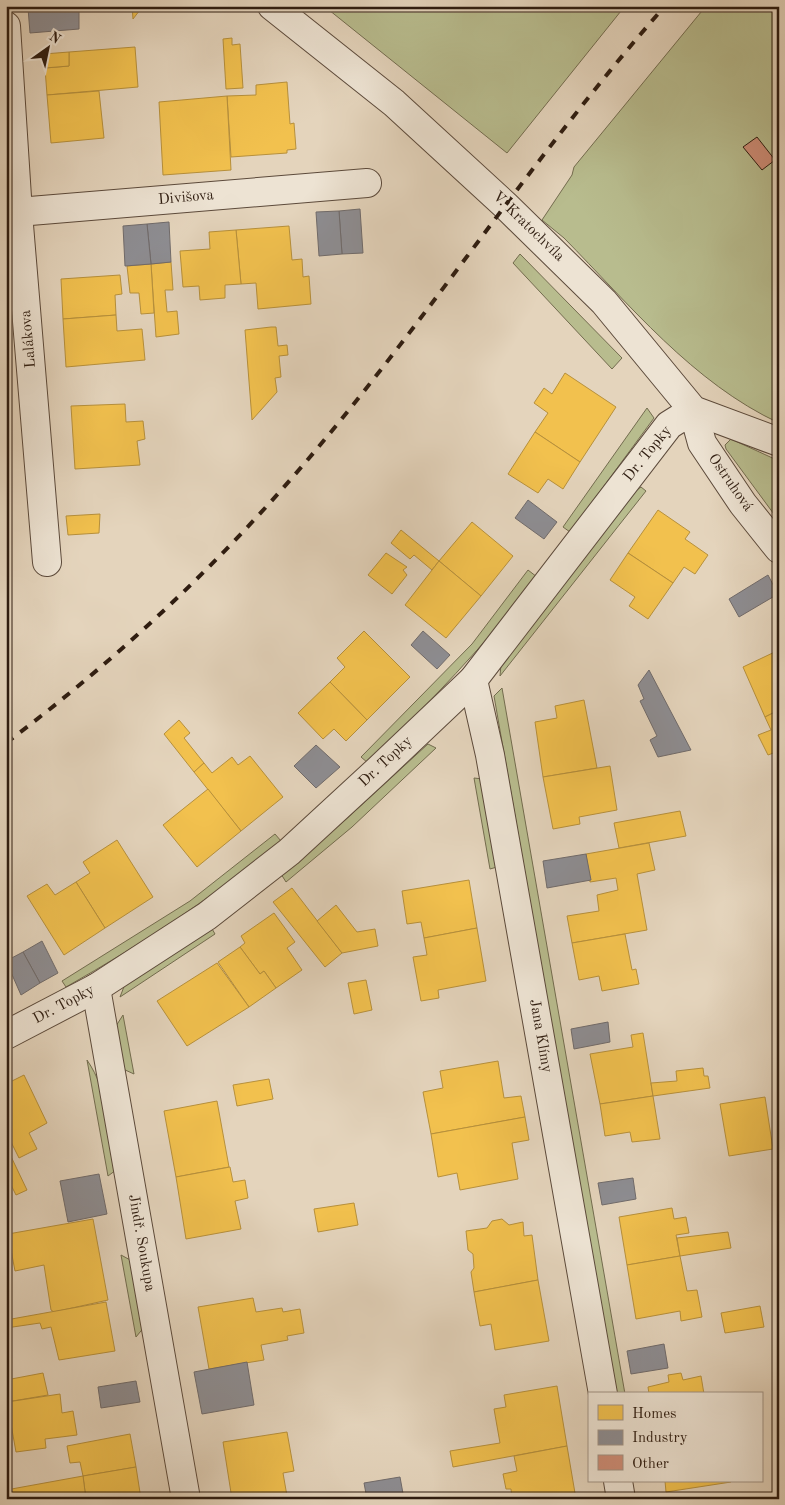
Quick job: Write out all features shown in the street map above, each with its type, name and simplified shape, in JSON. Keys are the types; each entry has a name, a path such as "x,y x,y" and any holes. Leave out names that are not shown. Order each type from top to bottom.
{"street":[{"name":"V. Kratochvíla","path":"272,6 394,103 505,205 604,302 693,410"},
{"name":"Lalákova","path":"6,26 12,213 47,562"},
{"name":"Divišova","path":"12,213 367,183"},
{"path":"693,410 779,442"},
{"name":"Ostruhová","path":"693,410 702,443 743,504 779,549"},
{"name":"Dr. Topky","path":"6,1035 96,988 207,916 289,852 473,680 669,425 693,410"},
{"name":"Jana Klímy","path":"473,680 490,755 603,1392"},
{"name":"Jindř. Soukupa","path":"96,988 186,1499"},
{"path":"618,1482 621,1499"}],"green space":[{"path":"324,6 625,6 507,153"},
{"path":"706,6 779,6 779,423 748,406 690,364 638,315 564,238 542,220 572,175 574,167"},
{"path":"520,254 622,358 612,369 513,263"},
{"path":"647,408 654,418 570,532 563,527"},
{"path":"731,439 779,461 779,521 726,449 725,445"},
{"path":"641,487 646,491 500,676 501,664 630,495"},
{"path":"528,570 537,577 477,650 368,763 361,757 472,644"},
{"path":"502,688 625,1392 616,1392 494,696"},
{"path":"428,744 436,748 352,827 286,882 281,874 344,821"},
{"path":"474,778 483,779 497,867 490,869"},
{"path":"275,834 281,841 256,862 150,937 66,987 62,981 190,901"},
{"path":"211,927 215,934 120,997 125,984"},
{"path":"123,1015 134,1074 123,1069 116,1026"},
{"path":"87,1060 100,1085 108,1113 116,1170 108,1176"},
{"path":"121,1255 134,1262 145,1326 136,1337"}],"building: Homes":[{"path":"132,6 143,6 133,19"},
{"path":"232,38 232,45 240,44 243,88 226,89 223,39"},
{"path":"135,47 138,87 47,95 45,68 69,66 69,52"},
{"path":"69,52 69,66 45,68 44,54"},
{"path":"287,82 290,124 294,123 296,149 287,150 287,153 231,157 227,96 256,95 256,85"},
{"path":"99,91 104,138 51,143 47,95"},
{"path":"227,96 231,170 163,175 159,102"},
{"path":"289,226 292,260 302,259 303,277 309,276 311,304 258,309 256,283 241,284 236,230"},
{"path":"236,230 241,284 225,285 225,298 200,300 199,286 183,287 180,251 210,249 209,232"},
{"path":"171,262 173,290 165,290 167,312 177,311 179,334 156,337 151,264"},
{"path":"151,264 154,313 141,314 139,293 130,293 127,266"},
{"path":"120,275 122,294 115,295 116,315 63,319 61,279"},
{"path":"116,315 117,331 142,329 145,360 66,367 63,319"},
{"path":"276,327 278,346 287,345 288,355 279,356 281,377 275,378 277,392 252,420 245,330"},
{"path":"565,373 616,407 580,462 535,432 548,413 534,403 544,388 552,394"},
{"path":"6,380 10,412 6,412"},
{"path":"125,404 126,422 143,421 145,439 137,441 140,465 75,469 71,406"},
{"path":"535,432 580,462 563,489 548,479 538,493 508,474"},
{"path":"658,510 690,532 685,539 708,555 695,574 684,567 673,583 628,553"},
{"path":"100,514 99,533 68,535 66,516"},
{"path":"472,522 513,556 481,596 439,561"},
{"path":"401,530 439,561 432,570 414,555 410,559 391,543"},
{"path":"386,553 407,567 403,570 407,575 392,594 368,575"},
{"path":"628,553 673,583 648,619 629,606 635,597 610,580"},
{"path":"439,561 481,596 446,638 405,605"},
{"path":"364,631 410,677 367,720 330,682 345,667 337,658"},
{"path":"779,650 779,710 765,717 743,667"},
{"path":"330,682 367,720 346,741 334,729 323,739 298,713"},
{"path":"584,700 597,768 543,777 535,722 557,718 555,706"},
{"path":"779,710 779,751 768,755 758,735 771,730 765,717"},
{"path":"179,720 190,733 184,738 204,763 194,772 164,734"},
{"path":"250,756 283,797 241,831 194,772 204,763 212,773 232,757 238,765"},
{"path":"610,766 617,810 579,817 580,824 553,829 543,777"},
{"path":"208,789 241,831 197,867 163,825"},
{"path":"680,811 686,836 619,848 614,823"},
{"path":"117,840 153,897 105,928 76,882 90,873 83,862"},
{"path":"649,843 655,870 637,874 647,930 572,943 567,916 599,911 597,895 618,890 616,878 590,882 586,854"},
{"path":"469,880 477,928 424,938 421,922 407,924 402,891"},
{"path":"76,882 105,928 64,955 27,896 47,884 55,895"},
{"path":"292,888 342,953 325,967 273,902"},
{"path":"336,905 357,932 375,929 378,946 342,953 317,921"},
{"path":"274,913 295,942 287,948 302,970 276,988 264,971 260,974 240,947 245,943 241,936"},
{"path":"477,928 486,981 438,990 439,998 421,1001 413,957 427,955 424,938"},
{"path":"625,934 632,970 636,969 639,984 602,991 599,976 579,980 572,943"},
{"path":"240,947 260,974 264,971 276,988 249,1007 218,962"},
{"path":"217,963 249,1007 187,1046 157,1001"},
{"path":"366,980 372,1010 354,1014 348,983"},
{"path":"643,1033 653,1096 600,1104 590,1054 633,1047 631,1035"},
{"path":"498,1061 504,1098 521,1096 525,1117 431,1134 423,1092 443,1088 440,1071"},
{"path":"703,1068 704,1076 708,1076 710,1088 653,1096 651,1083 677,1081 676,1071"},
{"path":"24,1075 47,1123 29,1133 37,1149 19,1158 11,1142 6,1145 6,1084"},
{"path":"269,1079 273,1099 237,1106 233,1085"},
{"path":"653,1096 660,1139 632,1142 630,1132 605,1136 600,1104"},
{"path":"765,1097 773,1149 729,1156 720,1104"},
{"path":"217,1101 229,1167 176,1177 164,1111"},
{"path":"525,1117 529,1140 512,1143 518,1179 460,1190 457,1173 438,1177 431,1134"},
{"path":"6,1146 27,1190 16,1195 6,1175"},
{"path":"230,1167 233,1182 245,1180 248,1198 235,1201 241,1229 186,1239 176,1177"},
{"path":"354,1203 358,1225 318,1232 314,1209"},
{"path":"672,1208 674,1219 686,1217 689,1233 676,1235 680,1256 627,1265 619,1217"},
{"path":"93,1219 108,1300 54,1312 51,1310 44,1265 15,1271 8,1234"},
{"path":"502,1219 509,1225 523,1222 524,1236 532,1235 538,1280 474,1292 471,1272 474,1268 473,1254 468,1250 466,1231 487,1228 492,1221"},
{"path":"728,1232 731,1248 680,1256 677,1238"},
{"path":"680,1256 687,1291 697,1290 702,1317 681,1321 680,1311 636,1319 627,1265"},
{"path":"538,1280 549,1341 495,1350 491,1324 480,1326 474,1292"},
{"path":"253,1298 256,1312 282,1308 283,1312 300,1309 304,1333 287,1336 288,1340 261,1345 264,1360 209,1369 198,1307"},
{"path":"106,1302 115,1351 59,1360 51,1327 42,1329 40,1323 6,1328 6,1320"},
{"path":"760,1306 764,1327 725,1333 721,1313"},
{"path":"43,1373 48,1395 7,1402 6,1380"},
{"path":"681,1373 683,1380 701,1376 704,1392 649,1392 648,1387 669,1382 668,1375"},
{"path":"557,1386 567,1446 453,1467 450,1451 500,1443 494,1409 506,1407 504,1395"},
{"path":"60,1394 62,1413 73,1411 77,1435 45,1439 46,1448 16,1452 7,1402"},
{"path":"287,1432 294,1471 283,1473 287,1496 272,1499 232,1499 223,1442"},
{"path":"130,1434 136,1467 83,1476 80,1462 70,1463 67,1446"},
{"path":"567,1446 576,1499 512,1499 511,1489 506,1489 503,1474 517,1471 514,1456"},
{"path":"136,1467 141,1499 86,1499 83,1476"},
{"path":"83,1476 86,1499 6,1499 6,1490"},
{"path":"665,1482 731,1482 666,1492"}],"building: Industry":[{"path":"79,6 79,29 30,33 28,8"},
{"path":"360,209 363,253 342,254 339,211"},
{"path":"339,211 342,254 319,256 316,212"},
{"path":"169,222 171,262 151,264 147,224"},
{"path":"147,224 151,264 125,266 123,226"},
{"path":"528,500 557,522 544,539 515,518"},
{"path":"768,575 778,594 739,617 729,599"},
{"path":"423,631 450,655 437,669 411,645"},
{"path":"649,670 691,750 658,757 650,740 657,736 640,701 644,699 638,685"},
{"path":"316,745 340,767 316,788 294,766"},
{"path":"586,854 591,880 547,888 543,861"},
{"path":"42,941 58,973 40,983 23,952"},
{"path":"23,952 40,983 21,995 6,961"},
{"path":"608,1022 610,1042 574,1049 571,1029"},
{"path":"99,1174 107,1214 68,1222 60,1181"},
{"path":"633,1178 636,1199 602,1205 598,1183"},
{"path":"664,1344 668,1368 631,1374 627,1351"},
{"path":"247,1362 254,1405 202,1414 194,1372"},
{"path":"136,1381 140,1402 101,1408 98,1387"},
{"path":"400,1477 404,1499 367,1499 364,1483"}],"building: Other":[{"path":"757,137 775,160 762,170 743,147"}],"railway":[{"path":"6,743 86,679 162,612 235,540 304,464 395,351 572,118 665,6"}]}
